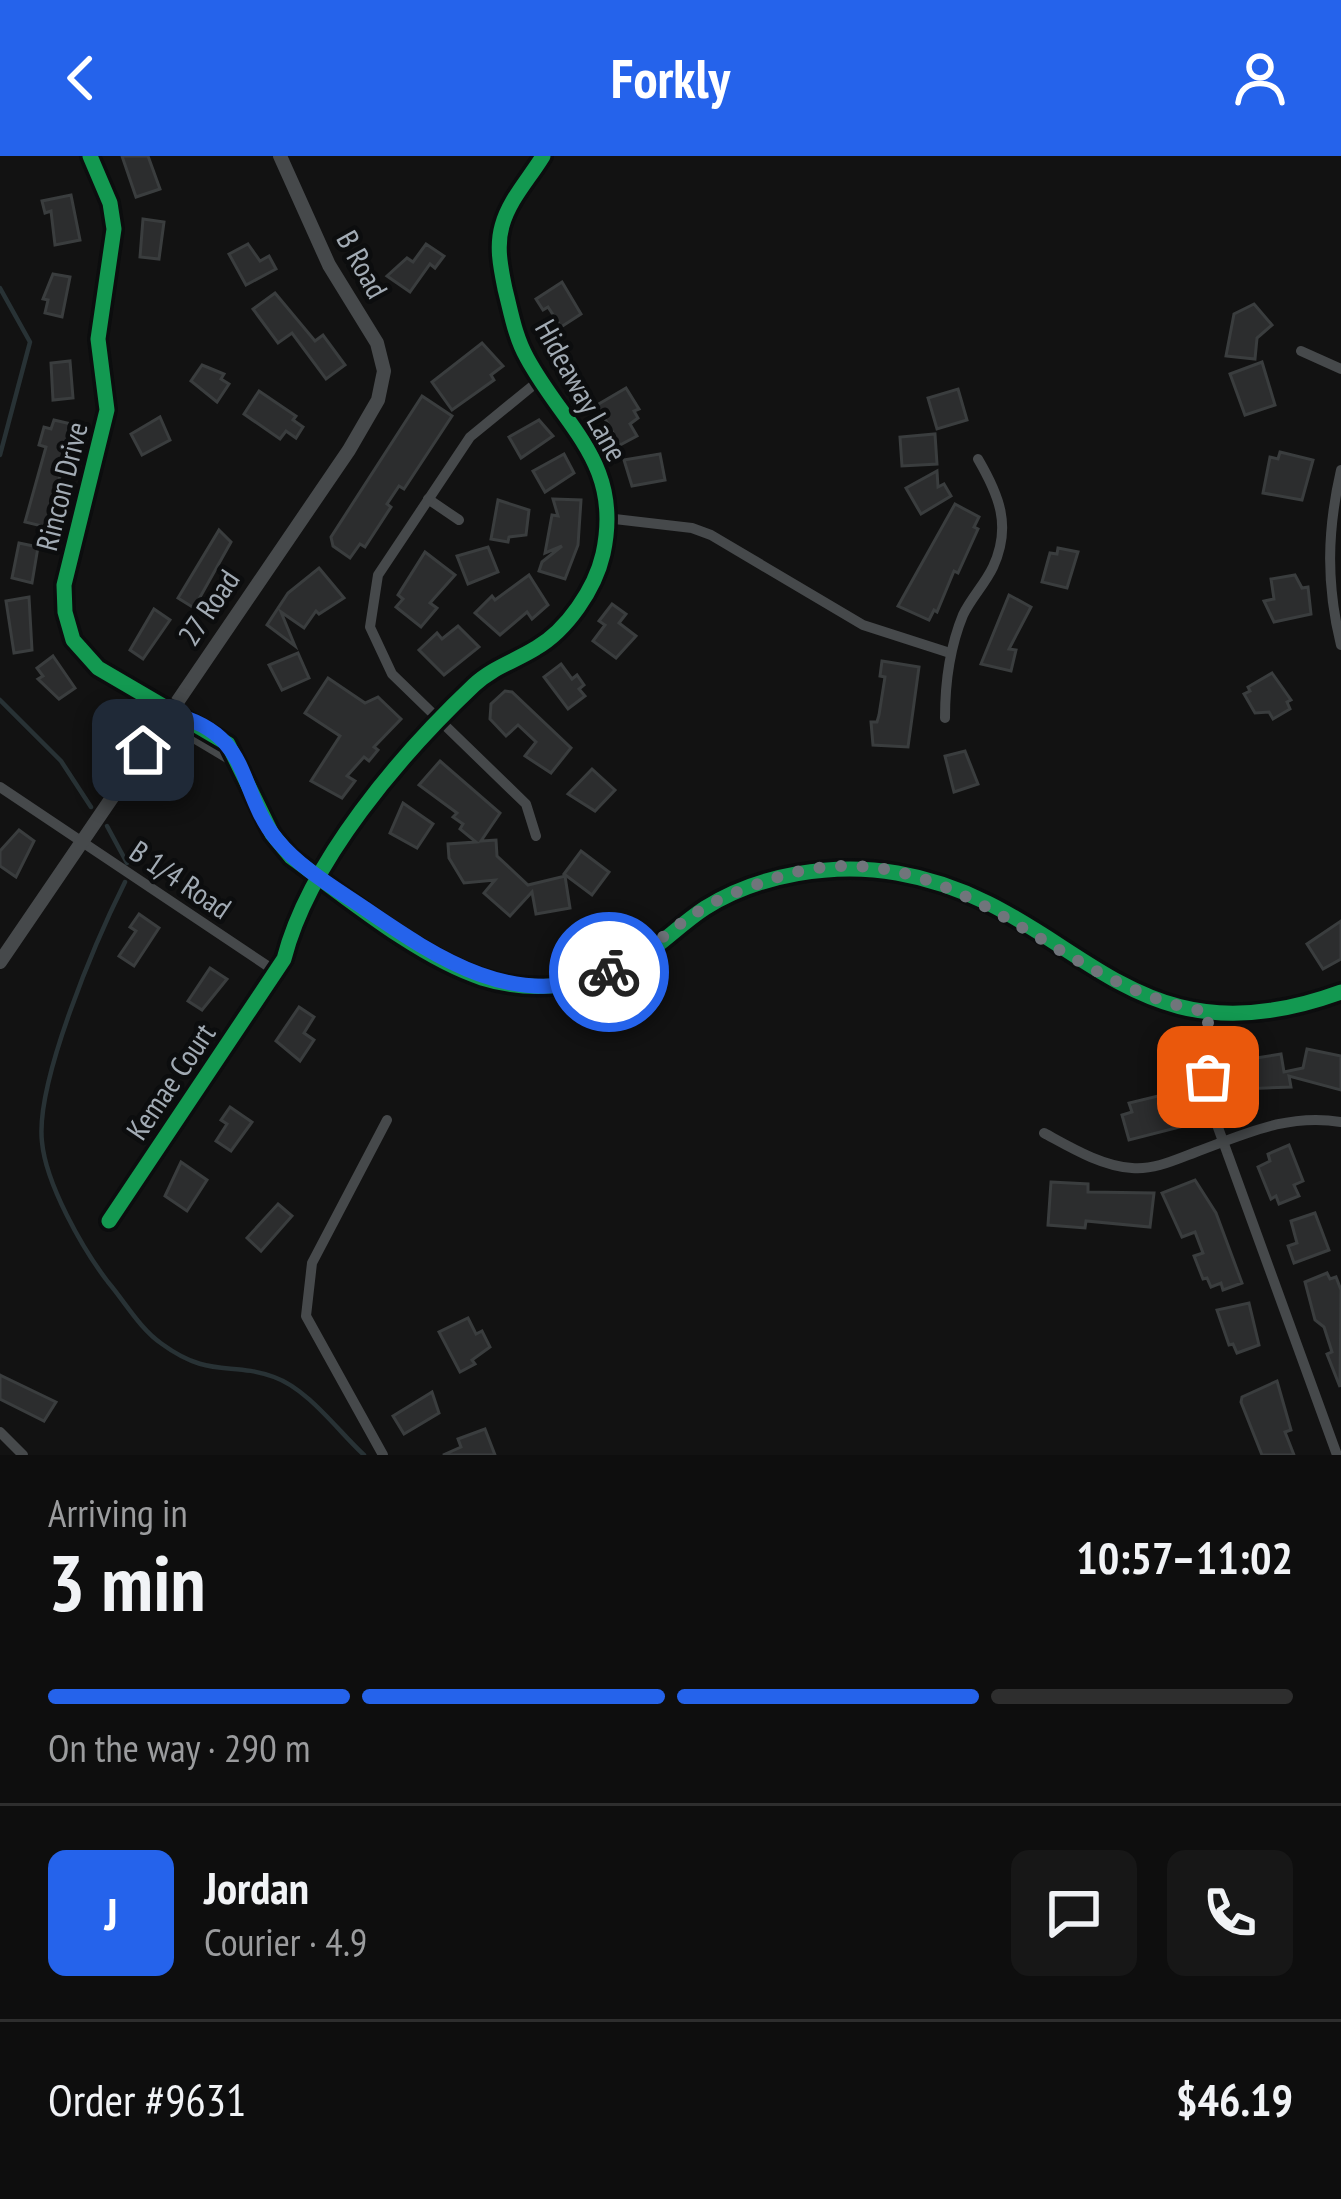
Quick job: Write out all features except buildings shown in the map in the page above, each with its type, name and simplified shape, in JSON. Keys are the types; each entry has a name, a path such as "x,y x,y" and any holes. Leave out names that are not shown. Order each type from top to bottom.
{"street":[{"name":"Rincon Drive","path":"90,156 110,202 114,229 98,339 107,410 64,585 65,612 74,640 98,668 228,744 272,833 291,857 319,877"},
{"name":"B Road","path":"280,156 329,266 377,343 384,371 377,400"},
{"name":"Hideaway Lane","path":"275,970 284,958 293,922 319,877 389,777 491,671 532,651 566,623 596,572 606,518 605,490 592,452 541,379 515,329 499,252 502,226 512,202 543,156"},
{"path":"1301,351 1341,370"},
{"path":"536,836 526,804 392,674 370,627 378,575 470,437 541,379"},
{"name":"27 Road","path":"0,962 349,450 377,400"},
{"path":"945,718 950,653 964,612 993,568 1002,535 997,491 978,459"},
{"path":"1341,470 1331,511 1329,594 1341,645"},
{"path":"428,500 459,520"},
{"path":"606,518 692,528 711,535 863,625 950,653"},
{"name":"B 1/4 Road","path":"0,787 275,970"},
{"path":"319,877 442,961 484,978 551,986 594,979 638,959 707,907 771,879 837,868 895,872 978,899 1129,990 1175,1007 1208,1012 1280,1011 1341,992"},
{"name":"Kemae Court","path":"109,1221 275,970"},
{"path":"1208,1012 1208,1100 1270,1260 1337,1455"},
{"path":"1044,1133 1090,1156 1132,1168 1162,1165 1280,1120 1312,1117 1341,1122"},
{"path":"383,1455 306,1316 312,1263 387,1120"},
{"path":"1327,1429 1341,1424"},
{"path":"5,1435 22,1455"}],"waterway":[{"path":"0,288 30,342 0,455"},
{"path":"0,700 61,761 91,807"},
{"path":"107,826 127,863"},
{"path":"125,882 85,973 48,1084 42,1142 58,1196 98,1268 154,1338 194,1362 259,1372 287,1383 364,1455"}],"cycle path":[{"path":"90,156 110,203 114,229 98,339 107,410 64,585 73,640 98,668 228,744 272,834 291,857 383,925 433,956 482,978 522,986 563,985 622,968 705,908 749,887 823,870 873,870 959,890 1152,998 1205,1012 1266,1011 1341,992"},
{"path":"109,1221 284,959 314,885 361,811 417,743 474,685 558,631 594,581 607,522 598,470 523,350 501,266 499,242 505,216 543,156"}],"way so far":[{"path":"609,972 638,959 707,907 771,879 837,868 895,872 978,899 1129,990 1175,1007 1208,1012 1208,1077"}],"route":[{"path":"143,750 169,713 190,718 228,744 272,833 291,857 442,961 484,978 528,986 594,979 609,972"}]}
